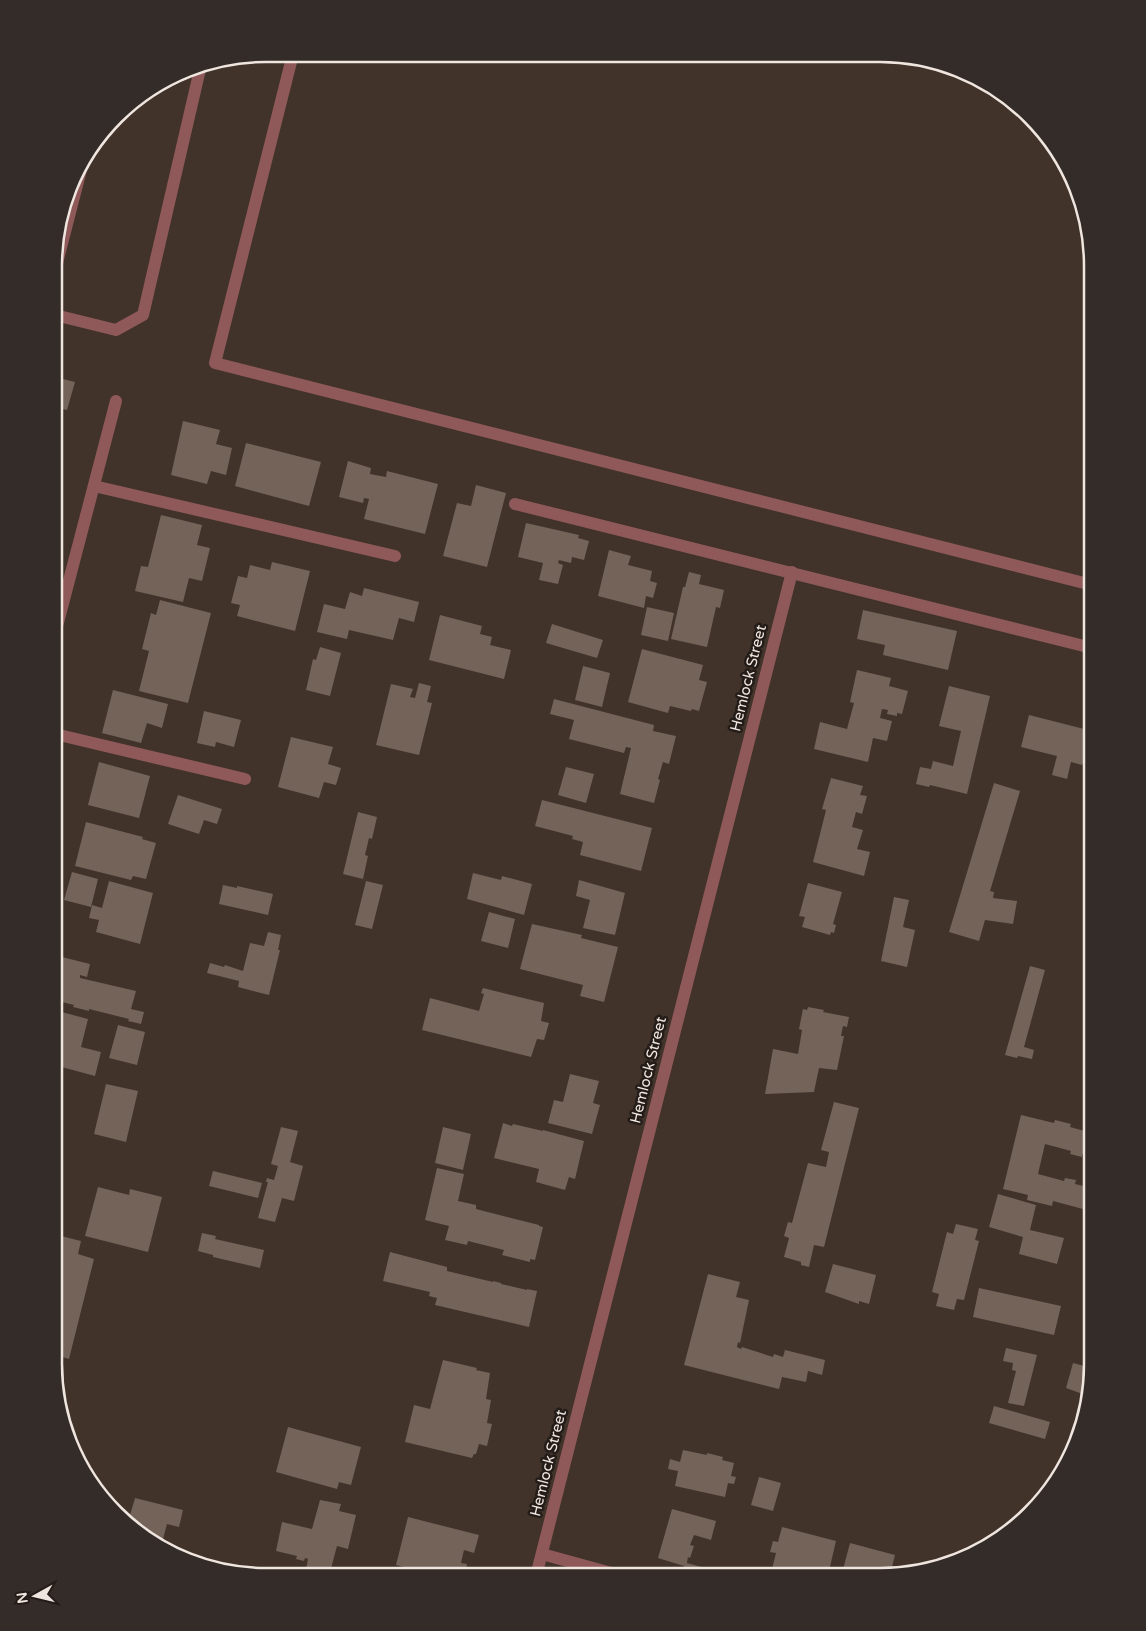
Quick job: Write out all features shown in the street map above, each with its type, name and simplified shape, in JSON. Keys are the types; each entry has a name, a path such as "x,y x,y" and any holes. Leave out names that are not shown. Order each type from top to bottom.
{"street":[{"path":"291,63 214,363 1084,583"},
{"path":"62,316 116,330 143,315 199,74"},
{"path":"66,230 73,202"},
{"path":"62,607 116,401"},
{"path":"94,486 395,556"},
{"path":"514,504 1084,646"},
{"name":"Hemlock Street","path":"538,1568 792,572"},
{"path":"62,736 245,779"},
{"path":"542,1554 595,1568"}],"building":[{"path":"62,379 75,382 67,410 62,409"},
{"path":"183,421 220,430 216,444 232,448 226,475 211,471 207,484 171,475"},
{"path":"246,443 321,462 309,506 235,486"},
{"path":"348,461 371,468 370,474 386,477 387,471 438,484 425,534 364,519 369,499 364,498 363,503 339,497"},
{"path":"476,485 506,493 487,567 443,556 457,503 471,506"},
{"path":"161,515 202,525 197,545 210,548 202,581 189,578 183,602 135,591 141,566 148,567"},
{"path":"526,523 579,535 578,538 589,541 584,560 572,557 571,563 559,560 558,563 563,565 558,584 539,580 543,563 518,557"},
{"path":"609,550 631,556 628,565 652,571 650,581 657,583 653,598 646,596 644,608 598,596"},
{"path":"272,562 310,571 295,631 237,616 240,605 231,603 238,576 247,578 250,565 270,570"},
{"path":"689,572 701,575 699,584 724,590 720,608 716,607 707,647 671,639 683,587 685,587"},
{"path":"364,588 419,602 414,622 399,618 393,640 349,630 347,639 317,632 324,604 345,609 350,592 362,596"},
{"path":"160,600 211,613 188,703 139,691 149,651 142,649 151,613 156,615"},
{"path":"647,607 674,613 668,641 641,635"},
{"path":"863,610 957,631 948,670 883,655 885,645 857,639"},
{"path":"440,615 482,626 480,634 492,637 490,645 511,650 504,679 429,660"},
{"path":"552,624 603,640 597,658 546,643"},
{"path":"320,647 341,653 330,696 306,690 313,659 316,660"},
{"path":"642,649 703,665 699,680 707,682 699,711 670,706 668,713 628,702"},
{"path":"583,666 610,673 602,707 575,700"},
{"path":"857,670 891,678 889,686 908,691 902,714 897,713 897,716 887,714 888,710 882,709 880,718 892,721 887,741 873,738 868,762 814,749 820,722 847,729 854,703 850,702"},
{"path":"419,683 431,686 427,702 432,703 419,755 376,745 391,684 413,689 410,697 415,698"},
{"path":"949,686 990,696 967,794 930,785 929,787 916,784 920,767 931,769 933,761 953,766 961,731 939,726"},
{"path":"113,690 168,704 162,728 147,723 141,743 102,733"},
{"path":"554,699 654,725 653,731 676,736 669,764 663,762 654,803 620,794 631,748 626,747 624,753 569,739 574,720 550,714"},
{"path":"204,711 241,720 234,747 216,742 215,747 197,743"},
{"path":"1029,715 1084,729 1084,763 1082,765 1071,762 1067,779 1052,775 1057,756 1021,747"},
{"path":"291,737 333,747 328,764 341,768 336,785 324,782 319,798 278,787"},
{"path":"99,762 150,776 139,818 88,805"},
{"path":"566,767 594,774 586,803 558,795"},
{"path":"831,778 863,786 860,795 867,796 862,814 856,812 852,827 863,830 857,849 870,852 864,876 813,862 826,810 822,809"},
{"path":"994,783 1020,791 990,891 994,892 993,898 1017,901 1013,924 985,920 979,941 949,932"},
{"path":"178,795 222,809 217,824 204,820 199,834 168,824"},
{"path":"542,800 652,828 641,871 580,855 583,842 572,839 573,836 535,826"},
{"path":"358,812 377,817 372,839 369,838 365,855 368,856 363,879 343,874"},
{"path":"86,822 143,837 142,839 156,843 146,879 133,876 131,880 75,866"},
{"path":"72,872 98,879 91,907 64,900"},
{"path":"473,873 501,880 502,876 532,884 524,915 467,899"},
{"path":"579,880 625,893 615,935 583,928 590,900 576,896"},
{"path":"109,881 153,893 140,944 96,932 99,920 89,918 92,905 102,908"},
{"path":"366,881 383,885 372,929 355,925"},
{"path":"808,883 842,892 833,924 836,925 834,933 831,932 830,935 802,927 805,917 799,916"},
{"path":"223,885 273,894 268,915 219,904"},
{"path":"894,897 909,900 903,927 915,930 907,967 881,961"},
{"path":"489,912 515,919 508,948 481,941"},
{"path":"532,924 582,935 581,938 618,947 604,1002 580,996 583,985 520,969"},
{"path":"268,932 281,935 278,950 280,950 269,995 238,987 239,981 207,973 210,963 224,967 225,965 243,971 250,943 264,946"},
{"path":"62,957 90,964 87,977 80,975 80,978 136,991 131,1009 144,1012 141,1024 89,1009 89,1011 73,1007 74,1005 62,1002"},
{"path":"1030,966 1045,970 1024,1047 1034,1050 1032,1059 1005,1055"},
{"path":"483,988 544,1003 541,1021 549,1023 544,1040 537,1039 531,1057 422,1030 430,998 479,1011 484,994 481,993"},
{"path":"808,1007 849,1017 847,1027 843,1026 841,1036 844,1036 837,1070 819,1068 814,1092 765,1094 773,1049 798,1054 802,1030 799,1029 803,1009 807,1010"},
{"path":"62,1012 88,1019 81,1047 101,1052 95,1076 62,1067"},
{"path":"118,1025 145,1032 137,1065 109,1058"},
{"path":"570,1074 599,1081 593,1103 600,1105 592,1134 548,1123 554,1100 563,1102"},
{"path":"106,1084 138,1091 126,1142 94,1134"},
{"path":"834,1102 859,1108 824,1247 814,1245 809,1267 801,1265 801,1262 784,1257 789,1238 784,1236 788,1222 792,1223 808,1163 826,1167 829,1152 821,1150"},
{"path":"1021,1115 1054,1123 1055,1120 1071,1124 1070,1127 1084,1131 1084,1154 1082,1154 1082,1157 1070,1154 1071,1151 1045,1144 1038,1174 1064,1181 1065,1178 1076,1180 1075,1184 1084,1186 1083,1209 1053,1201 1052,1206 1027,1200 1028,1195 1003,1189"},
{"path":"503,1123 543,1130 584,1141 575,1179 569,1177 565,1190 536,1182 539,1169 494,1158"},
{"path":"281,1127 298,1131 290,1162 303,1166 294,1201 282,1198 275,1222 258,1218 268,1182 266,1182 267,1178 274,1180 278,1166 271,1164"},
{"path":"443,1127 471,1134 463,1170 435,1163"},
{"path":"437,1168 464,1174 458,1201 476,1205 476,1209 543,1227 535,1260 530,1259 530,1262 502,1255 504,1250 468,1241 467,1245 445,1240 449,1226 425,1220"},
{"path":"213,1171 262,1183 258,1198 209,1186"},
{"path":"98,1187 129,1195 130,1189 162,1197 148,1252 85,1236"},
{"path":"998,1194 1036,1205 1030,1230 1064,1238 1057,1264 1019,1254 1023,1237 989,1227"},
{"path":"956,1224 978,1229 975,1240 979,1241 964,1300 957,1299 954,1310 936,1306 939,1294 932,1292 947,1232 953,1234"},
{"path":"202,1233 216,1236 215,1239 264,1250 260,1268 213,1257 213,1255 198,1251"},
{"path":"62,1236 81,1241 78,1254 94,1259 69,1359 62,1357"},
{"path":"390,1252 447,1267 447,1271 537,1291 529,1327 435,1305 437,1298 429,1296 430,1292 383,1281"},
{"path":"833,1264 876,1275 869,1304 859,1301 859,1304 825,1292"},
{"path":"708,1274 740,1282 736,1297 749,1300 740,1343 738,1342 737,1347 773,1357 774,1354 783,1357 785,1350 825,1360 822,1375 808,1371 806,1382 782,1377 779,1389 684,1365"},
{"path":"979,1288 1061,1306 1054,1335 973,1317"},
{"path":"1006,1348 1037,1355 1024,1406 1008,1403 1016,1371 1012,1370 1013,1363 1003,1361"},
{"path":"443,1360 490,1373 486,1399 491,1400 487,1423 492,1424 487,1446 479,1444 476,1454 472,1458 405,1442 414,1405 430,1409"},
{"path":"1073,1363 1084,1366 1082,1394 1066,1388"},
{"path":"994,1406 1050,1422 1045,1439 989,1423"},
{"path":"288,1427 361,1447 351,1485 339,1482 337,1489 276,1472"},
{"path":"683,1450 723,1457 722,1460 734,1463 731,1476 736,1477 734,1484 728,1483 725,1497 675,1486 678,1471 668,1469 670,1459 680,1462"},
{"path":"759,1477 781,1483 773,1511 751,1505"},
{"path":"135,1498 183,1510 179,1527 167,1524 163,1540 130,1516"},
{"path":"320,1500 341,1504 339,1511 356,1515 348,1549 337,1546 331,1568 306,1568 308,1559 305,1558 304,1561 296,1559 297,1556 276,1551 282,1522 312,1529"},
{"path":"672,1509 716,1521 711,1540 694,1535 690,1545 694,1546 687,1563 705,1568 683,1568 684,1566 658,1558"},
{"path":"408,1517 479,1535 474,1553 464,1550 461,1563 467,1564 466,1568 408,1568 396,1565"},
{"path":"782,1527 836,1541 830,1568 772,1568 776,1553 770,1552 773,1541 778,1542"},
{"path":"850,1543 895,1555 892,1568 843,1568"}]}
